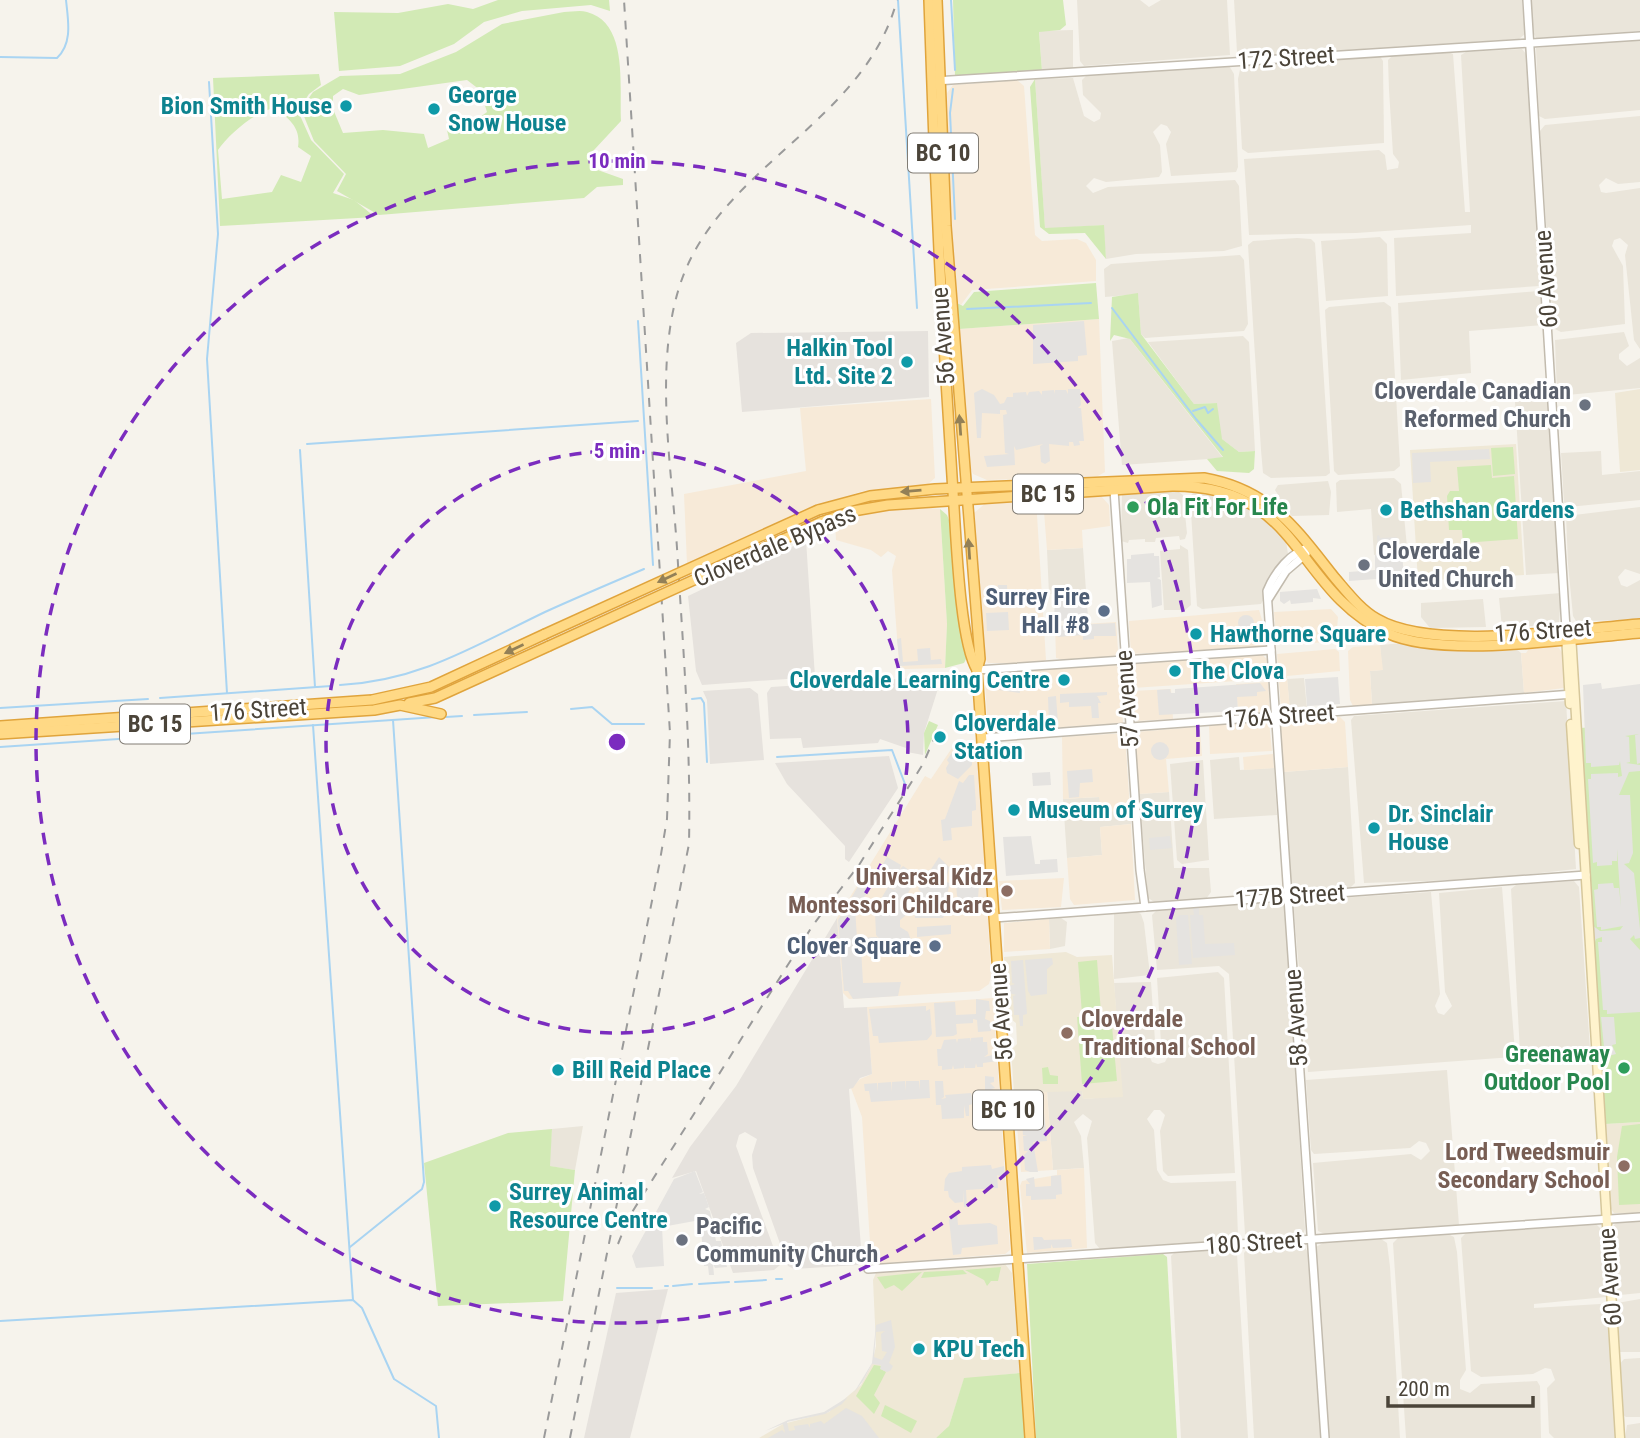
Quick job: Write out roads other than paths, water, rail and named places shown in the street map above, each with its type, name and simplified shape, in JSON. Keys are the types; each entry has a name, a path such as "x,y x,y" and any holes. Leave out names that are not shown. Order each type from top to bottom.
{"highway":[{"name":"56 Avenue","path":"929,0 964,488 980,659 977,670 984,738 1030,1438"},
{"name":"56 Avenue","path":"937,0 934,177 951,465 962,595 971,660 977,670"},
{"path":"935,489 951,465"},
{"path":"963,466 972,479 984,487"},
{"name":"Cloverdale Bypass","path":"431,687 818,510 870,496 953,488 1204,478 1240,487 1266,501 1287,519 1343,601 1370,624 1404,640 1458,645 1568,634"},
{"name":"Cloverdale Bypass","path":"400,705 435,698 821,522 862,509 954,500 1186,486 1224,491 1261,508 1376,618 1401,629 1447,637"},
{"path":"967,525 974,507 982,499"},
{"path":"934,502 955,518"},
{"name":"176 Street","path":"1447,637 1568,634 1640,624"},
{"name":"BC 15","path":"1568,634 1640,633"},
{"name":"176 Street","path":"0,726 372,700 431,687"},
{"path":"400,705 441,714"},
{"name":"BC 15","path":"0,734 374,710 400,705"}],"main road":[{"name":"60 Avenue","path":"1568,634 1620,1438"},
{"name":"60 Avenue","path":"1572,694 1572,737 1583,810 1584,875"}],"street":[{"name":"60 Avenue","path":"1527,0 1568,634"},
{"name":"172 Street","path":"936,81 1640,36"},
{"name":"57 Avenue","path":"1114,490 1129,727 1145,907"},
{"name":"58 Avenue","path":"1306,550 1282,566 1271,582 1269,598 1325,1438"},
{"path":"977,670 1271,650"},
{"name":"176A Street","path":"984,738 1572,694"},
{"name":"177B Street","path":"994,918 1584,875"},
{"name":"180 Street","path":"868,1269 1640,1217"}],"waterway":[{"path":"0,57 57,58 67,38 66,0"},
{"path":"898,0 917,308"},
{"path":"951,0 955,70"},
{"path":"209,82 218,234 207,359 227,693"},
{"path":"953,89 950,113 955,219"},
{"path":"967,309 1091,303"},
{"path":"1112,308 1196,419 1223,450"},
{"path":"638,321 653,565"},
{"path":"1193,411 1205,407 1208,413 1213,409"},
{"path":"307,444 638,421"},
{"path":"300,450 315,687"},
{"path":"340,685 396,677 422,669 644,569"},
{"path":"160,698 331,686"},
{"path":"692,699 701,698 704,703 707,762"},
{"path":"0,708 148,699"},
{"path":"571,709 592,707 612,724 644,724"},
{"path":"474,715 527,712"},
{"path":"446,717 462,716"},
{"path":"185,734 437,717"},
{"path":"350,1247 422,1189 424,1182 393,720"},
{"path":"313,725 353,1300"},
{"path":"0,747 178,735"},
{"path":"777,757 892,750 905,784"},
{"path":"776,1279 782,1279"},
{"path":"735,1282 766,1280"},
{"path":"699,1284 729,1282"},
{"path":"673,1286 692,1284"},
{"path":"617,1288 652,1288"},
{"path":"0,1321 353,1300 362,1308 394,1379 436,1406 439,1438"}],"railway":[{"path":"544,1438 667,819 670,733 624,0"},
{"path":"570,1438 689,844 686,696 666,399 671,324 679,289 692,256 715,221 742,190 833,105 860,74 882,39 897,0"},
{"path":"618,1244 629,1217 813,925 859,865 923,764 939,727"}],"place":[{"name":"Bion Smith House","path":"346,106"},
{"name":"George Snow House","path":"434,109"},
{"name":"Halkin Tool Ltd. Site 2","path":"907,362"},
{"name":"Cloverdale Canadian Reformed Church","path":"1585,405"},
{"name":"Ola Fit For Life","path":"1133,507"},
{"name":"Bethshan Gardens","path":"1386,510"},
{"name":"Cloverdale United Church","path":"1364,565"},
{"name":"Surrey Fire Hall #8","path":"1104,611"},
{"name":"Hawthorne Square","path":"1196,634"},
{"name":"The Clova","path":"1175,671"},
{"name":"Cloverdale Learning Centre","path":"1064,680"},
{"name":"Cloverdale Station","path":"940,737"},
{"name":"Museum of Surrey","path":"1014,810"},
{"name":"Dr. Sinclair House","path":"1374,828"},
{"name":"Universal Kidz Montessori Childcare","path":"1007,891"},
{"name":"Clover Square","path":"935,946"},
{"name":"Cloverdale Traditional School","path":"1067,1033"},
{"name":"Greenaway Outdoor Pool","path":"1624,1068"},
{"name":"Bill Reid Place","path":"558,1070"},
{"name":"Lord Tweedsmuir Secondary School","path":"1624,1166"},
{"name":"Surrey Animal Resource Centre","path":"495,1206"},
{"name":"Pacific Community Church","path":"682,1240"},
{"name":"KPU Tech","path":"919,1349"}]}
